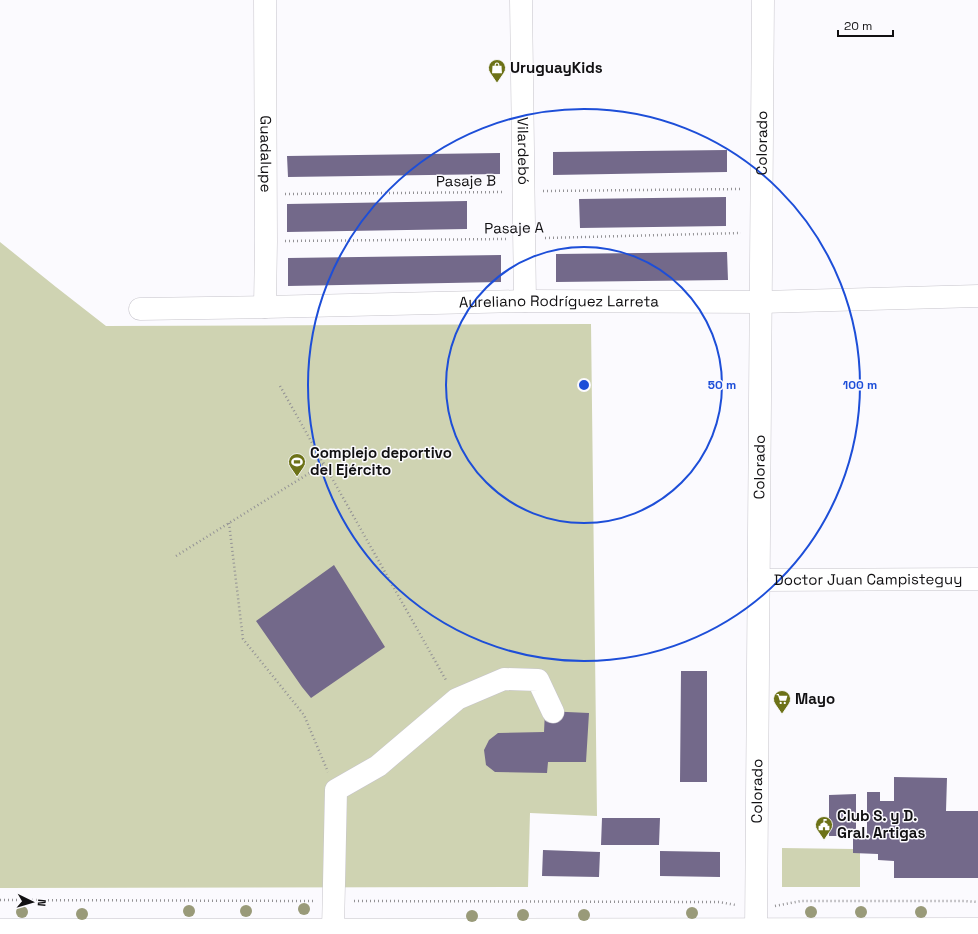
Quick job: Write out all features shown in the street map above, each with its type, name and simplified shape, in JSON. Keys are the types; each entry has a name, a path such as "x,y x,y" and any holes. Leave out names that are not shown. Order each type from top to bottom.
{"street":[{"name":"Guadalupe","path":"265,0 265,307"},
{"name":"Vilardebó","path":"521,0 525,301"},
{"name":"Colorado","path":"756,923 763,0"},
{"name":"Aureliano Rodríguez Larreta","path":"140,309 525,301 761,302 978,296"},
{"name":"Doctor Juan Campisteguy","path":"758,580 978,579"},
{"path":"333,930 336,790 378,766 457,699 504,679 538,680 553,712"},
{"path":"0,930 333,930 756,923 978,929"}],"path":[{"name":"Pasaje B","path":"266,194 762,189"},
{"name":"Pasaje A","path":"266,241 524,239 762,232"},
{"path":"280,386 457,699"},
{"path":"176,556 324,464"},
{"path":"229,524 243,639 304,715 336,790"},
{"path":"0,900 719,902 756,923 777,906 801,901 978,902"}],"green space":[{"name":"Complejo deportivo del Ejército","path":"0,242 106,326 591,324 597,816 530,813 528,887 0,888"},
{"path":"782,848 853,849 860,853 860,887 782,887"}],"building":[{"path":"727,150 727,172 553,175 553,152"},
{"path":"500,153 500,174 288,177 287,156"},
{"path":"726,197 726,226 580,228 579,199"},
{"path":"467,201 467,229 287,232 287,204"},
{"path":"727,252 728,280 556,282 556,254"},
{"path":"501,255 501,282 288,286 288,258"},
{"path":"334,565 385,647 311,698 256,621"},
{"path":"681,671 707,671 707,782 680,782"},
{"path":"545,711 589,713 586,762 548,762 547,773 495,772 486,765 484,750 489,740 498,733 544,732"},
{"path":"894,777 947,778 946,811 978,811 978,878 894,878 894,861 878,860 878,854 853,853 853,834 867,835 867,792 880,792 880,801 894,801"},
{"path":"856,794 856,829 849,829 849,836 829,836 829,795"},
{"path":"602,818 660,818 659,845 601,845"},
{"path":"543,850 600,852 599,877 542,876"},
{"path":"660,851 720,852 720,877 660,876"}],"place":[{"name":"UruguayKids","path":"497,83"},
{"name":"Complejo deportivo del Ejército","path":"297,477"},
{"name":"Mayo","path":"782,714"},
{"name":"Club S. y D. Gral. Artigas","path":"824,840"}]}
